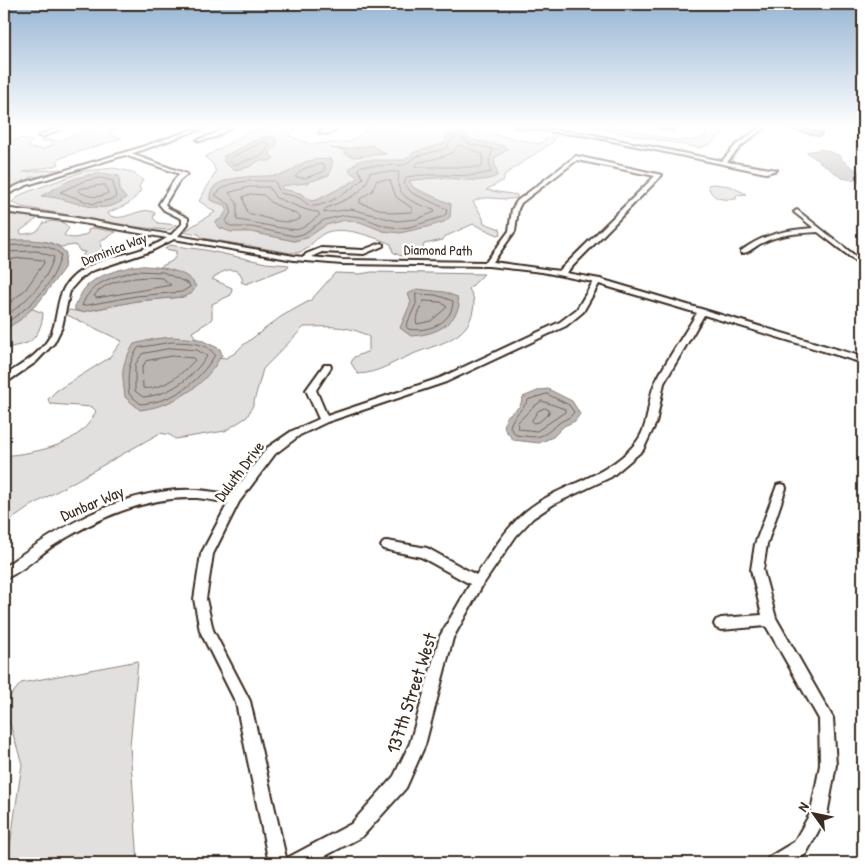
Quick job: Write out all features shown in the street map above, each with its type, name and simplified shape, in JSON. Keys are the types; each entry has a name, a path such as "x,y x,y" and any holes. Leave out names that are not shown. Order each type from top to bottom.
{"street":[{"path":"168,167 184,174 177,180 162,204 166,209 183,216 186,222 184,227 171,237"},
{"path":"488,264 512,231 515,209 519,202 564,167"},
{"path":"561,273 659,176 620,167"},
{"path":"749,167 766,171 774,170"},
{"path":"4,194 25,184 82,168"},
{"path":"4,199 82,168"},
{"path":"174,171 169,177 177,180"},
{"name":"Diamond Path","path":"4,210 307,259 342,262 488,264 561,273 597,281 863,360"},
{"path":"797,212 863,264"},
{"path":"743,252 755,242 771,235 820,230"},
{"name":"Dominica Way","path":"4,380 38,354 49,343 55,334 62,299 73,281 93,268 155,247 171,237"},
{"path":"307,259 308,255 321,250 364,252 381,245"},
{"name":"Duluth Drive","path":"278,863 243,701 207,631 200,599 207,554 235,499 271,451 296,433 324,420 443,380 564,324 580,310 597,281"},
{"name":"137th Street West","path":"295,863 357,830 400,782 418,745 447,636 478,582 512,533 529,515 550,501 607,474 639,446 651,423 659,383 702,312"},
{"path":"324,420 311,390 327,367"},
{"path":"775,863 800,848 818,815 828,765 826,718 770,620 757,570 761,544 781,488"},
{"name":"Dunbar Way","path":"4,574 45,543 85,520 125,504 162,496 197,494 235,499"},
{"path":"387,546 423,552 478,582"},
{"path":"721,624 770,620"}],"shaded area":[{"path":"4,167 46,167 23,172 62,169 42,176 29,177 30,179 4,189"},
{"path":"214,167 515,167 504,175 504,180 486,190 517,195 517,198 482,198 473,202 484,223 500,229 501,234 498,235 473,224 444,237 443,240 424,244 420,253 412,256 397,254 393,252 391,244 366,235 338,230 323,234 302,251 291,253 202,238 199,234 183,232 215,212 199,201 216,172"},
{"path":"114,168 132,172 143,180 139,187 141,190 133,200 108,213 109,215 121,217 150,211 155,213 153,218 158,223 177,225 167,230 137,227 22,207 12,202 22,194 84,171"},
{"path":"708,185 730,186 746,194 737,195 736,199 718,198 712,194"},
{"path":"4,214 38,218 20,231 21,234 34,232 40,229 43,223 52,221 64,223 69,228 64,235 70,238 82,236 88,233 88,230 94,228 116,232 100,241 102,252 84,257 82,256 85,252 80,251 75,245 61,247 48,242 4,241"},
{"path":"169,245 205,250 266,263 289,265 287,268 246,284 241,282 243,279 240,273 233,270 222,272 212,279 232,288 231,295 212,304 212,318 210,321 192,332 206,356 226,358 282,316 311,300 335,273 484,274 469,289 474,302 470,320 465,329 449,340 379,369 358,374 351,363 354,357 369,351 369,337 345,328 304,327 263,369 253,405 247,417 225,431 175,439 170,435 160,433 31,506 4,525 4,456 31,452 57,445 69,440 80,432 89,423 96,411 92,407 50,404 48,399 56,391 109,358 122,341 65,314 69,310 82,312 137,301 183,297 173,272 160,267 172,261 176,256 176,251 165,249"},
{"path":"33,309 43,313 41,326 34,338 27,343 4,350 4,315"},
{"path":"138,661 130,746 138,863 4,863 4,855 10,846 22,764 4,704 21,683"}],"water":[{"path":"231,167 247,167 234,170"},
{"path":"296,167 331,167 329,175 306,183 281,186 282,189 300,193 311,201 317,200 356,180 358,177 350,172 349,169 351,167 496,167 497,176 485,180 441,178 409,181 414,188 451,204 450,217 444,222 400,233 383,231 360,222 345,220 326,225 307,238 294,241 251,232 231,232 220,228 215,222 222,218 227,210 226,206 210,200 211,190 218,184 228,180 284,174"},
{"path":"827,167 852,167 863,175 863,182 842,178"},
{"path":"101,173 119,176 120,191 126,198 110,206 94,207 41,196 76,178"},
{"path":"4,241 38,241 56,245 66,253 64,268 39,302 20,320 4,330"},
{"path":"134,266 160,267 178,272 192,281 196,287 191,294 183,297 137,301 82,312 75,310 76,303 84,289 96,279 103,275"},
{"path":"417,289 444,292 457,297 459,306 456,314 440,329 426,334 411,336 400,328 411,302 408,294"},
{"path":"172,337 199,339 220,349 222,355 204,379 188,392 160,406 140,410 125,397 123,369 126,358 134,344"},
{"path":"548,389 572,401 580,414 575,421 564,426 553,437 539,443 513,440 504,428 506,417 520,406 523,397"}]}
